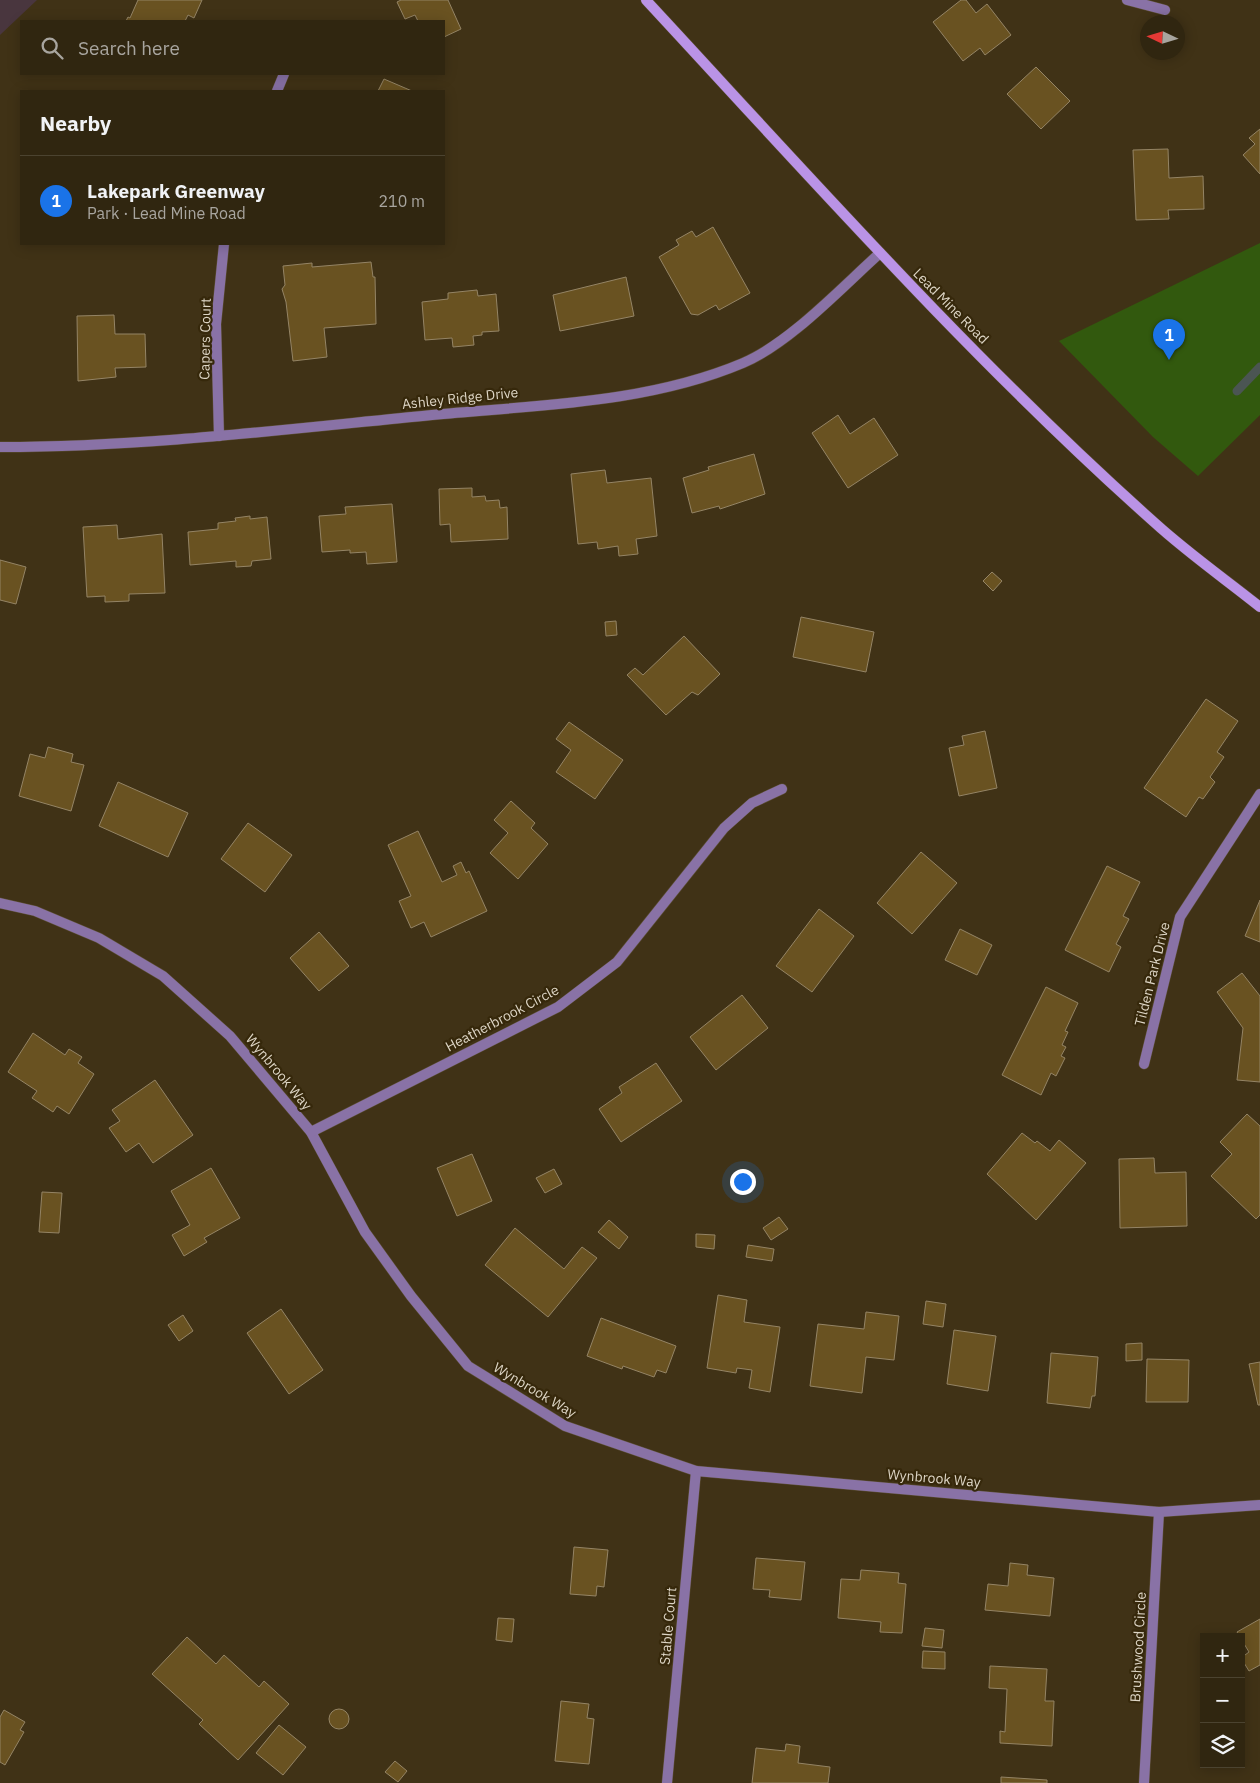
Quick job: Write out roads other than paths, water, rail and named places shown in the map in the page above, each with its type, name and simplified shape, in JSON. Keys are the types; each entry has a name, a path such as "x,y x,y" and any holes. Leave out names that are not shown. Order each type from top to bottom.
{"main road":[{"name":"Lead Mine Road","path":"646,0 880,253 1055,430 1156,524 1260,607"}],"street":[{"path":"1126,0 1165,10"},
{"path":"277,90 284,75"},
{"name":"Capers Court","path":"219,436 216,324 224,245"},
{"name":"Ashley Ridge Drive","path":"0,447 42,447 219,436 620,396 686,382 744,362 786,336 880,253"},
{"name":"Heatherbrook Circle","path":"311,1132 558,1006 617,962 724,828 752,803 782,789"},
{"name":"Tilden Park Drive","path":"1144,1064 1180,916 1260,794"},
{"name":"Wynbrook Way","path":"0,903 35,911 99,938 163,976 230,1036 311,1132 365,1232 411,1296 468,1366 565,1426 696,1471 1159,1512 1260,1505"},
{"name":"Stable Court","path":"667,1783 696,1471"},
{"name":"Brushwood Circle","path":"1144,1783 1159,1512"}],"waterway":[{"path":"1237,391 1260,367"}],"place":[{"name":"Lakepark Greenway","path":"1169,360"}]}
